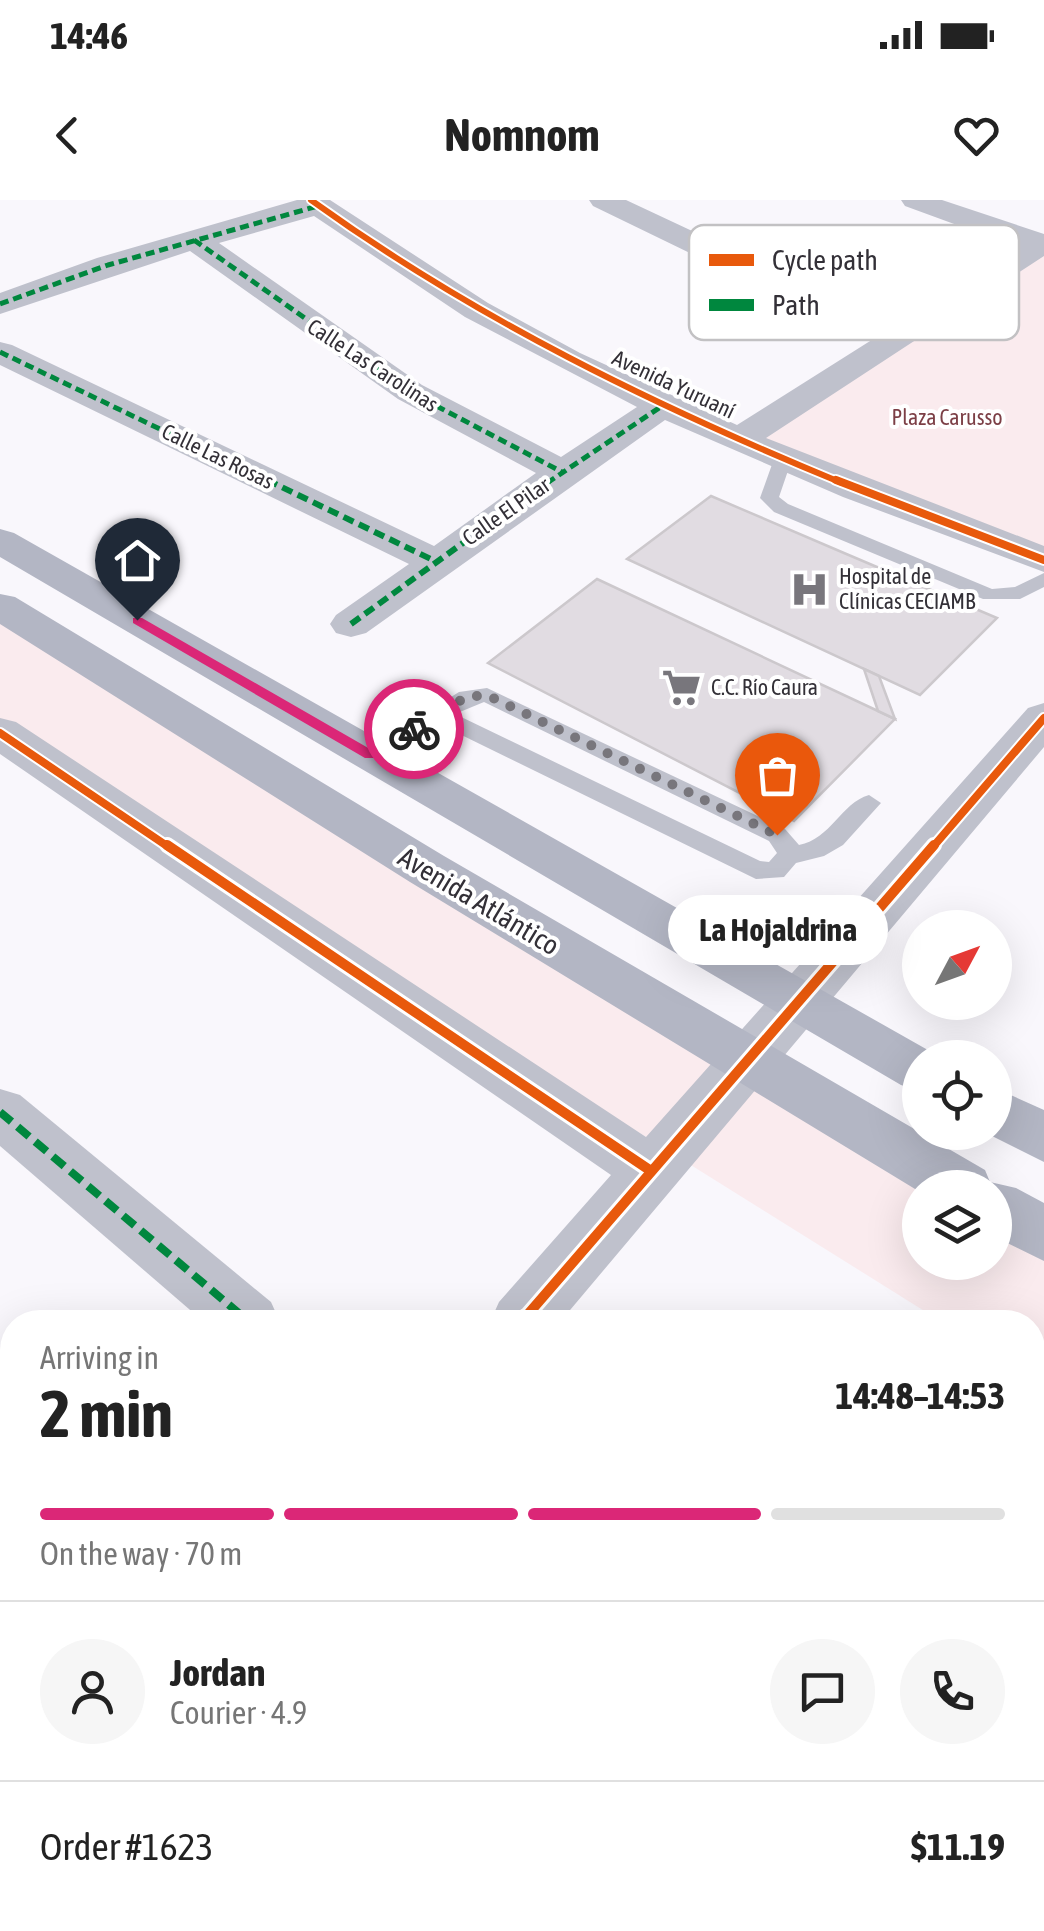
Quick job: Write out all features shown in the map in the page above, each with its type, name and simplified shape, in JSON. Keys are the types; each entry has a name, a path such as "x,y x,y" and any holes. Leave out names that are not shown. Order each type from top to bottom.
{"main road":[{"path":"0,541 902,1059"},
{"name":"Avenida Atlántico","path":"0,606 746,1062 933,1170"},
{"path":"1012,1120 1044,1138"},
{"path":"1012,1216 1044,1234"}],"street":[{"path":"603,200 689,242"},
{"path":"915,200 986,225"},
{"path":"0,304 194,240 320,207 372,203"},
{"name":"Avenida Yuruaní","path":"320,207 489,316 665,404 1044,560"},
{"name":"Calle Las Carolinas","path":"194,240 410,392 562,472"},
{"path":"1019,259 1042,245"},
{"path":"742,438 891,340"},
{"name":"Calle Las Rosas","path":"0,352 435,561"},
{"name":"Calle El Pilar","path":"351,624 562,472 665,404"},
{"path":"531,1310 1044,718"},
{"path":"0,733 651,1172"},
{"path":"0,1112 234,1310"}],"lane":[{"path":"784,456 769,498 781,508 990,594 1020,594 1044,580"},
{"path":"370,755 466,697 487,695 777,835 787,844 790,855"},
{"path":"439,714 756,870 775,871 790,855 814,854 825,848 869,803"}],"green space":[{"name":"Plaza Carusso","path":"1044,247 1044,560 742,438 897,340 1019,340 1019,263"},
{"path":"0,606 902,1177 902,1280 1012,1280 1012,1216 1044,1234 1044,1310 923,1310 0,733"}],"building":[{"name":"Hospital de Clínicas CECIAMB","path":"711,496 997,618 920,695 627,559"},
{"name":"C.C. Río Caura","path":"597,579 895,719 794,821 488,663"},
{"path":"864,669 879,676 895,719 878,711"}],"marked path":[{"path":"0,304 108,265 318,206"},
{"path":"194,240 410,392 562,472"},
{"path":"0,352 435,561"},
{"path":"351,624 562,472 665,404"},
{"path":"0,1112 235,1310"}],"cycle path":[{"path":"311,200 390,257 568,360 760,449 1044,560"},
{"path":"531,1310 1044,718"},
{"path":"0,733 651,1171"}],"way so far":[{"path":"414,729 466,697 487,695 777,835"}],"place":[{"name":"Hospital de Clínicas CECIAMB","path":"809,589"},
{"name":"C.C. Río Caura","path":"681,687"},
{"name":"La Hojaldrina","path":"777,835"}],"route":[{"path":"137,620 370,755 414,729"}]}
